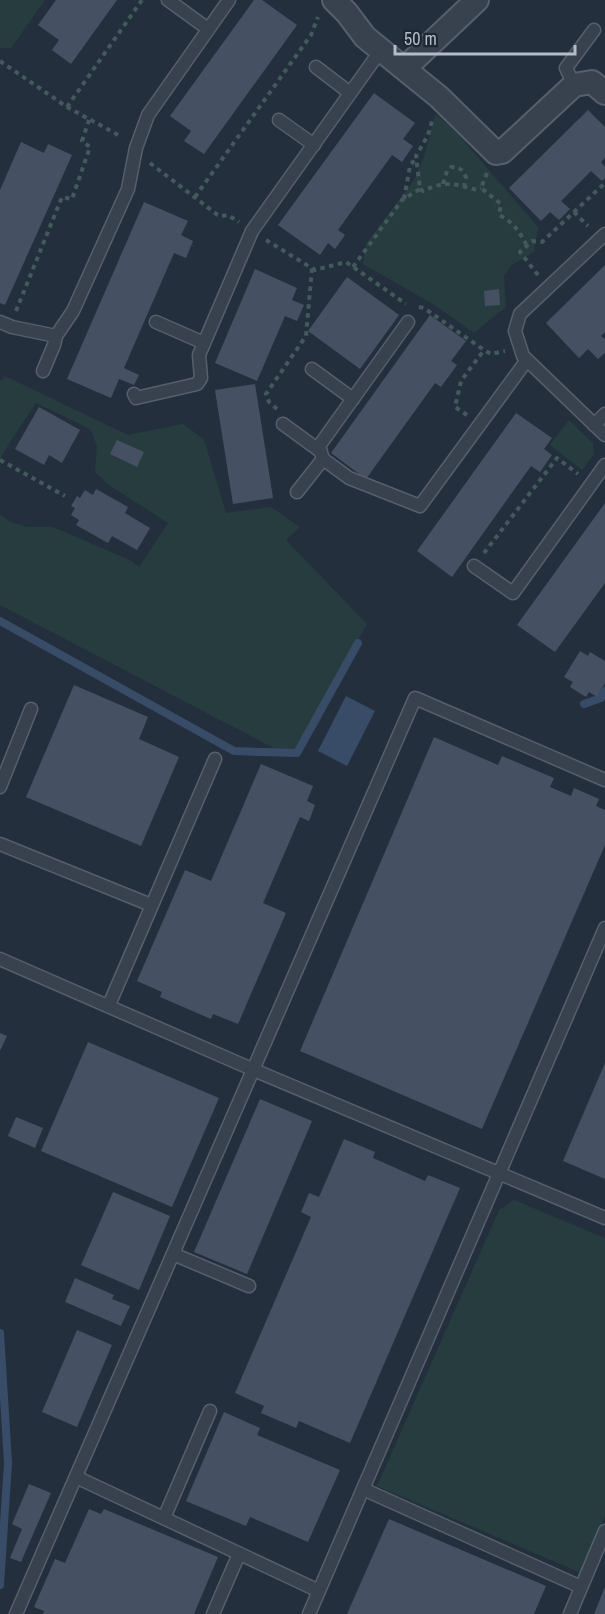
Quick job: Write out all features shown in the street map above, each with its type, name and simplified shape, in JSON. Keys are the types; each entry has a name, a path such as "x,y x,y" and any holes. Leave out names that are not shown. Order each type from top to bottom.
{"street":[{"path":"405,68 477,0"},
{"path":"328,4 347,13 365,37 439,97 496,153 502,152 574,85 592,82 605,93"}],"lane":[{"path":"168,0 208,29"},
{"path":"43,370 56,336 73,311 128,189 136,148 147,115 229,0"},
{"path":"574,85 566,68 594,30"},
{"path":"134,394 136,398 197,384 201,378 199,355 252,231 381,50"},
{"path":"316,67 350,93"},
{"path":"279,120 314,145"},
{"path":"605,234 520,314 515,332 523,357 605,435"},
{"path":"156,322 204,343"},
{"path":"297,492 321,455 319,446 408,322"},
{"path":"5,323 56,336"},
{"path":"283,424 349,478 420,507 526,360"},
{"path":"312,369 353,399"},
{"path":"594,425 605,414"},
{"path":"474,566 513,593 605,465"},
{"path":"15,1614 254,1070 414,698 605,780"},
{"path":"0,787 31,709"},
{"path":"109,1005 215,759"},
{"path":"0,844 151,905"},
{"path":"309,1614 605,928"},
{"path":"0,959 254,1070 605,1218"},
{"path":"173,1254 249,1286"},
{"path":"164,1518 210,1411"},
{"path":"76,1477 319,1591"},
{"path":"363,1489 581,1587"},
{"path":"570,1614 605,1531"},
{"path":"213,1614 239,1554"}],"path":[{"path":"67,107 142,0"},
{"path":"195,197 311,35 328,4"},
{"path":"404,199 410,166 428,135 439,97"},
{"path":"5,323 62,197 72,199 90,147 82,141 89,120"},
{"path":"481,188 496,153"},
{"path":"417,155 420,189"},
{"path":"443,184 447,171 451,167 457,167 466,177 464,186"},
{"path":"533,269 520,252 526,244 532,241 542,242 605,183"},
{"path":"353,267 404,199 420,189 423,191 443,184 477,190 481,188"},
{"path":"481,188 501,204 499,215 509,220 517,228 526,244"},
{"path":"283,424 281,413 269,402 266,394 306,336 312,268"},
{"path":"480,424 455,407 461,381 484,350"},
{"path":"474,566 557,458 591,484"},
{"path":"0,460 65,496"}],"green space":[{"path":"0,0 45,0 11,48 0,48"},
{"path":"436,114 459,135 538,227 534,252 512,265 504,276 506,307 474,333 436,306 363,264 366,244 414,180 424,157"},
{"path":"5,376 128,435 183,424 204,439 226,513 271,507 300,527 286,540 367,624 293,758 0,605 0,515 11,522 27,527 53,527 132,561 139,567 168,523 109,485 95,472 97,446 90,429 36,403 0,460 0,381"},
{"path":"569,420 593,443 594,454 582,470 550,445"},
{"path":"514,1200 605,1238 605,1516 581,1573 377,1486 499,1210"}],"water":[{"path":"346,696 375,711 347,766 318,751"}],"building":[{"path":"56,0 117,0 71,64 52,50 59,40 38,25"},
{"path":"254,0 262,0 297,25 204,154 184,141 191,131 170,116"},
{"path":"374,93 415,123 403,139 413,146 402,162 392,155 338,230 345,235 335,249 328,243 320,255 278,225"},
{"path":"588,110 605,127 605,158 601,162 605,167 605,178 602,181 591,171 561,201 570,209 559,220 550,212 541,221 509,188"},
{"path":"21,142 44,153 48,144 72,155 5,305 0,303 0,190"},
{"path":"144,202 188,221 181,235 193,241 186,258 174,253 124,368 139,375 134,385 119,379 111,398 67,379"},
{"path":"605,265 605,332 601,336 605,339 605,353 598,359 588,349 579,358 546,323"},
{"path":"255,269 297,288 292,300 304,305 297,321 285,316 257,381 215,363"},
{"path":"347,277 399,315 360,369 308,331"},
{"path":"499,289 500,305 485,306 484,291"},
{"path":"430,315 466,341 451,361 457,365 441,387 435,383 366,479 331,453"},
{"path":"255,384 273,498 233,504 215,390"},
{"path":"39,407 80,430 62,463 49,455 44,465 15,449"},
{"path":"516,413 552,438 544,449 552,455 540,472 531,466 452,577 417,551"},
{"path":"117,440 144,452 137,467 110,454"},
{"path":"96,489 128,507 125,513 150,528 137,550 112,536 108,543 76,525 79,520 71,515 75,508 71,506 77,496 80,498 85,490 93,495"},
{"path":"605,503 605,583 555,652 517,625"},
{"path":"580,651 588,656 590,652 605,661 605,683 597,697 589,692 586,697 570,687 573,682 564,677"},
{"path":"74,685 148,717 139,739 179,757 141,846 26,797"},
{"path":"434,737 498,765 502,756 554,778 550,787 571,796 574,788 599,799 596,806 605,810 605,845 482,1129 300,1051"},
{"path":"261,764 313,786 307,801 315,805 309,821 300,817 263,903 286,913 238,1024 213,1014 211,1019 160,997 162,992 137,981 185,870 211,881"},
{"path":"0,1033 7,1036 0,1051"},
{"path":"88,1042 219,1098 172,1207 41,1151"},
{"path":"605,1063 605,1179 563,1161"},
{"path":"260,1099 312,1121 247,1274 194,1252"},
{"path":"16,1117 43,1128 35,1148 8,1136"},
{"path":"344,1139 375,1152 373,1158 425,1181 428,1175 460,1188 350,1443 299,1421 296,1428 261,1413 264,1406 235,1393 311,1217 301,1212 309,1193 319,1197"},
{"path":"113,1192 170,1216 139,1290 81,1265"},
{"path":"75,1278 114,1295 112,1299 130,1306 121,1326 65,1302"},
{"path":"77,1330 112,1345 77,1427 42,1412"},
{"path":"224,1412 260,1428 257,1435 340,1470 308,1542 250,1517 246,1526 186,1501"},
{"path":"29,1484 51,1493 21,1562 10,1558 22,1529 12,1524"},
{"path":"89,1509 101,1514 104,1509 218,1557 194,1614 43,1614 44,1611 34,1607 55,1559 65,1563"},
{"path":"389,1519 546,1586 534,1614 347,1614"},
{"path":"605,1587 605,1614 594,1614"}],"waterway":[{"path":"0,621 234,751 297,753 358,643"},
{"path":"584,704 601,698 605,691"},
{"path":"0,1333 8,1463 0,1585"}]}
